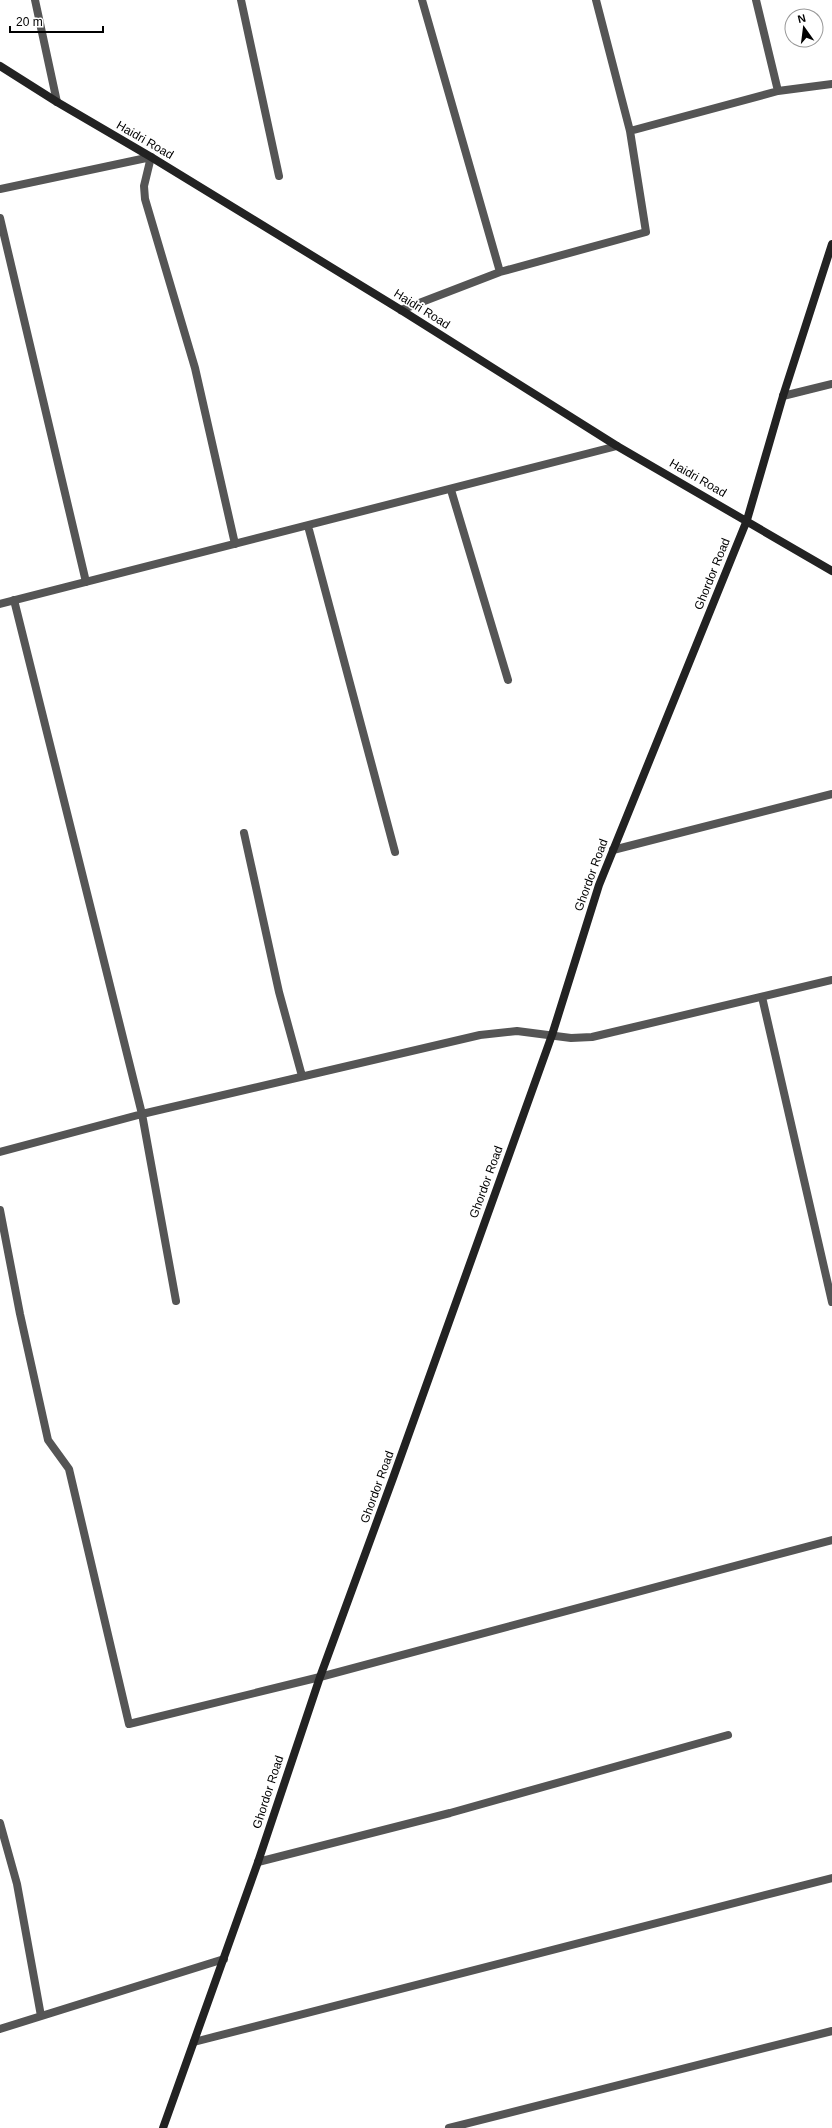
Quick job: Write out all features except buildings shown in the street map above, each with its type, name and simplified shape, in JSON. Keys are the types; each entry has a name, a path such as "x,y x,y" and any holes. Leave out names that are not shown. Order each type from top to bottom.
{"main road":[{"name":"Haidri Road","path":"0,66 57,102 152,157 401,310 617,446 747,520 832,571"},
{"name":"Ghordor Road","path":"163,2128 258,1862 320,1677 552,1035 599,885 747,520 783,396 832,244"}],"street":[{"path":"35,0 57,102"},
{"path":"241,0 279,176"},
{"path":"422,0 500,272"},
{"path":"401,310 500,272 646,232 630,131 596,0"},
{"path":"756,0 778,91"},
{"path":"630,131 778,91 832,84"},
{"path":"0,189 152,157 144,186 145,199 195,368 235,544"},
{"path":"0,218 86,582"},
{"path":"783,396 832,384"},
{"path":"0,604 451,490 617,446"},
{"path":"451,490 508,680"},
{"path":"308,526 395,852"},
{"path":"14,600 142,1114 176,1301"},
{"path":"613,850 832,794"},
{"path":"244,833 279,992 302,1076"},
{"path":"0,1152 142,1114 480,1035 517,1031 571,1038 592,1037 832,980"},
{"path":"762,997 832,1302"},
{"path":"0,1210 20,1314 48,1440 69,1469 129,1724 320,1677 832,1540"},
{"path":"258,1862 450,1813 728,1735"},
{"path":"0,1823 17,1884 41,2016"},
{"path":"194,2042 832,1878"},
{"path":"0,2029 224,1959"},
{"path":"449,2128 832,2031"}]}
